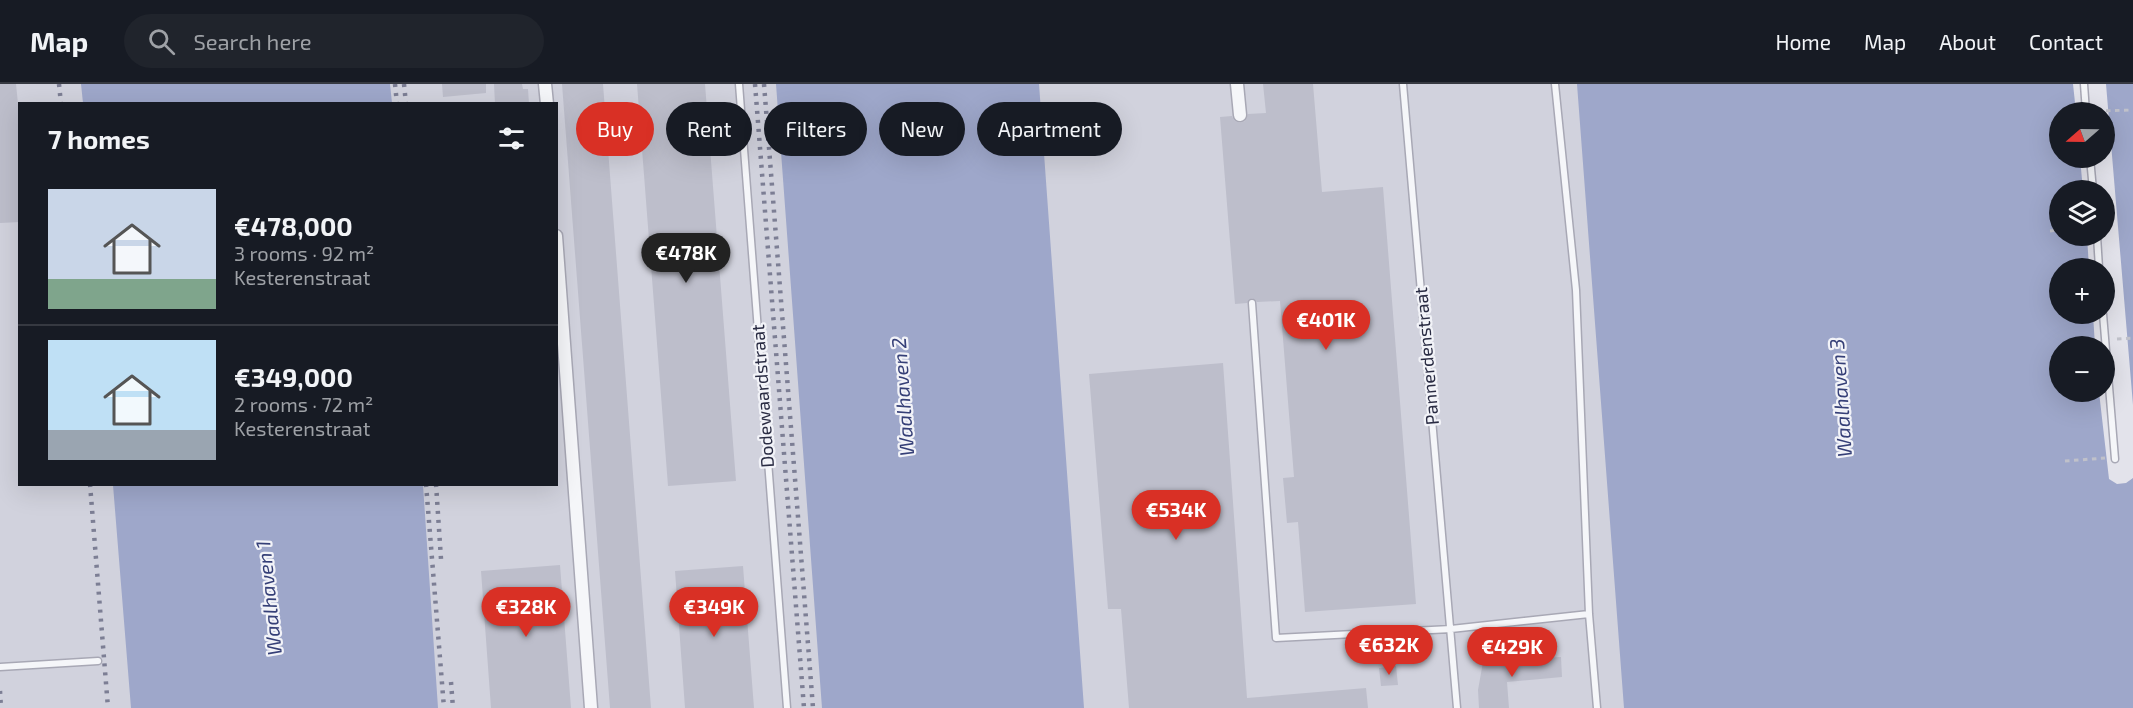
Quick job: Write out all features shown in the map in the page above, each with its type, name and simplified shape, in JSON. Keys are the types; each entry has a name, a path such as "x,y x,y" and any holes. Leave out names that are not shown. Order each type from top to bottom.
{"street":[{"path":"545,84 547,102"},
{"path":"1238,84 1240,115"},
{"path":"558,263 591,708"}],"lane":[{"name":"Dodewaardstraat","path":"739,84 787,708"},
{"name":"Pannerdenstraat","path":"1403,84 1457,708"},
{"path":"1555,84 1576,290 1589,614 1597,708"},
{"path":"2084,84 2085,102"},
{"path":"1252,303 1276,638 1451,629 1589,614"},
{"path":"2104,324 2115,459"},
{"path":"0,667 98,661"}],"path":[{"path":"2115,111 2133,111"},
{"path":"2117,339 2133,338"},
{"path":"2065,461 2106,458"}],"shaded area":[{"path":"0,84 97,84 98,102 18,102 18,486 127,486 145,708 0,708"},
{"path":"365,84 796,84 797,102 764,102 764,156 801,156 842,708 410,708 394,486 558,486 558,102 366,102"},
{"path":"1030,84 1595,84 1646,708 1074,708 1035,156 1122,156 1122,102 1031,102"}],"water":[{"path":"81,84 390,84 392,102 83,102"},
{"name":"Waalhaven 2","path":"776,84 1039,84 1040,102 977,102 977,156 1044,156 1084,708 822,708 781,156 867,156 867,102 777,102"},
{"name":"Waalhaven 3","path":"1577,84 2073,84 2075,102 2049,102 2049,168 2081,168 2082,180 2049,180 2049,246 2088,246 2088,258 2049,258 2049,324 2094,324 2094,336 2049,336 2049,402 2100,402 2109,479 2117,484 2126,483 2133,478 2133,708 1624,708"},
{"path":"2106,84 2133,84 2133,405 2113,168 2115,168 2115,102 2108,102"},
{"name":"Waalhaven 1","path":"113,486 423,486 438,708 131,708"}],"building":[{"path":"0,84 16,84 18,222 0,223"},
{"path":"442,84 486,84 486,93 443,97"},
{"path":"494,84 522,84 523,89 528,89 529,102 495,102"},
{"path":"562,84 603,84 604,102 576,102 576,156 609,156 651,708 610,708"},
{"path":"637,84 705,84 706,102 666,102 666,156 711,156 736,481 668,486 643,156 654,156 654,102 638,102"},
{"path":"1263,84 1313,84 1322,192 1383,187 1416,604 1305,612 1298,522 1287,523 1283,478 1294,477 1280,301 1257,302 1252,298 1247,303 1235,304 1220,117 1232,116 1240,123 1245,121 1248,114 1266,113"},
{"path":"1223,363 1247,698 1366,688 1368,708 1129,708 1121,609 1108,609 1089,374"},
{"path":"560,565 571,708 491,708 481,571"},
{"path":"743,566 754,708 685,708 675,571"},
{"path":"1561,657 1562,677 1507,682 1509,708 1479,708 1478,690 1483,662"},
{"path":"1396,666 1398,685 1381,686 1379,668"}],"railway":[{"path":"59,84 61,102"},
{"path":"395,84 397,102"},
{"path":"404,84 406,102"},
{"path":"755,84 804,708"},
{"path":"764,84 813,708"},
{"path":"90,486 108,708"},
{"path":"426,486 444,708"},
{"path":"436,486 441,559"},
{"path":"451,682 453,708"},
{"path":"0,691 1,708"}]}
